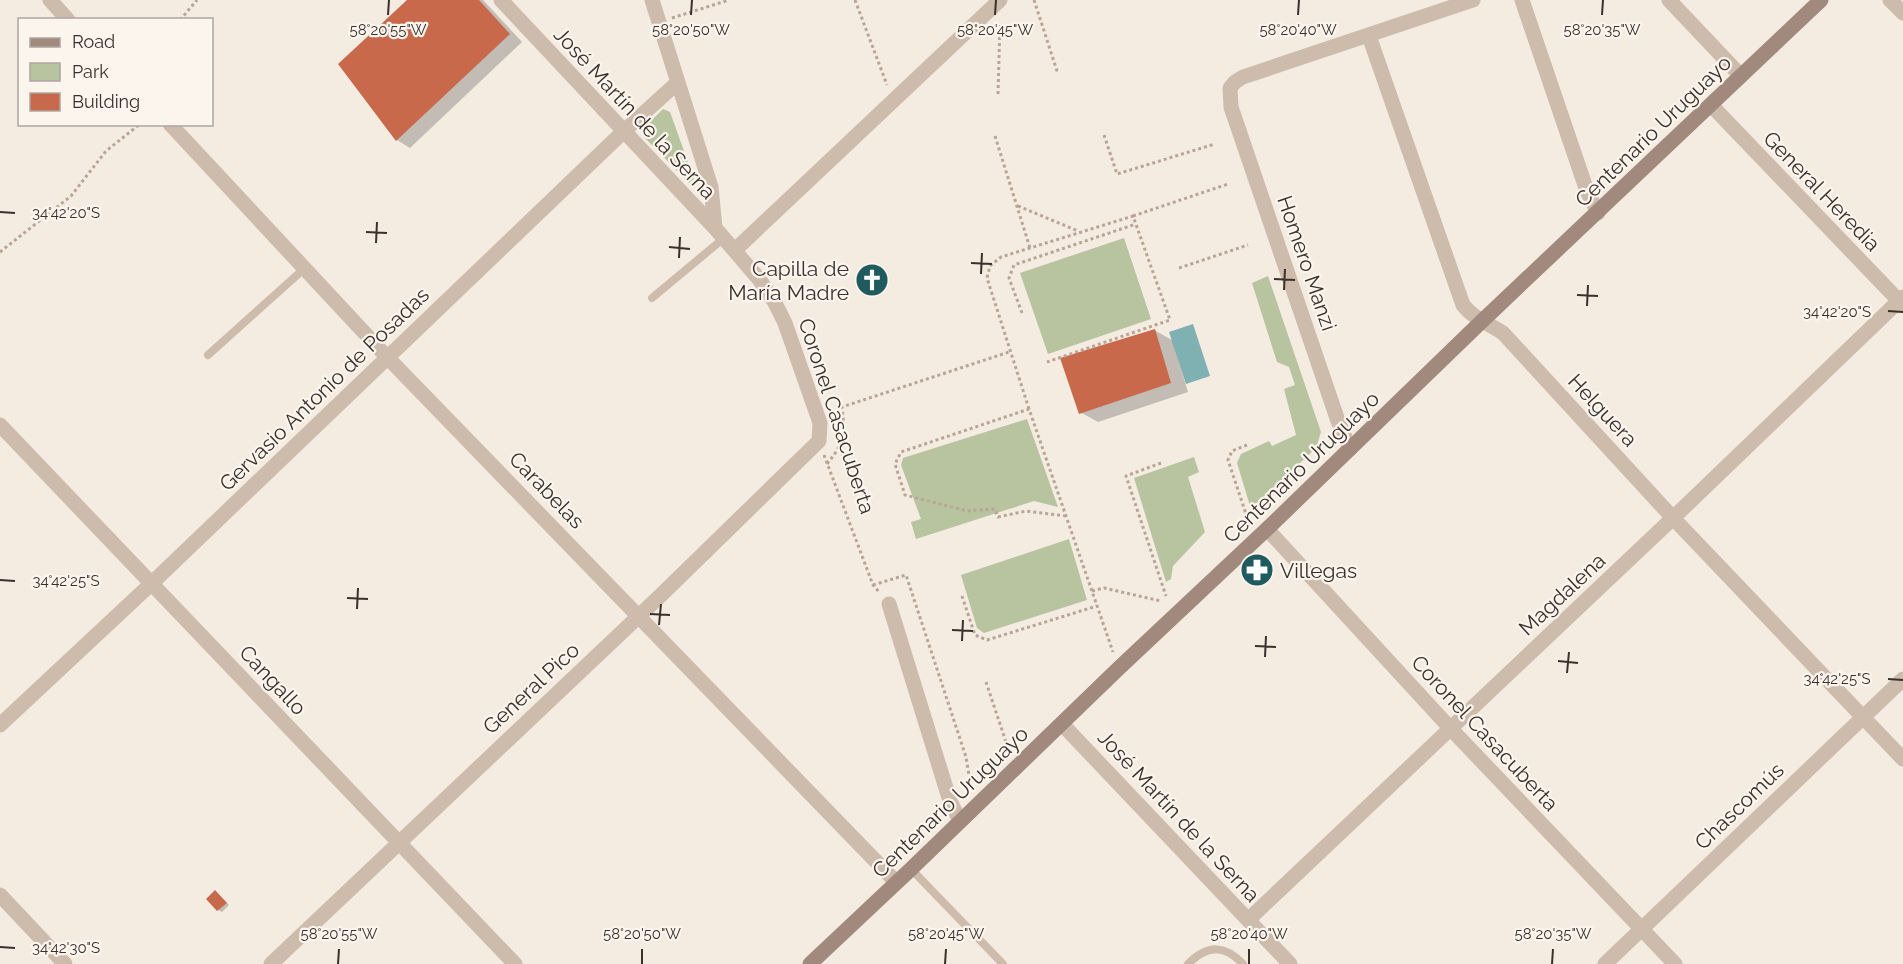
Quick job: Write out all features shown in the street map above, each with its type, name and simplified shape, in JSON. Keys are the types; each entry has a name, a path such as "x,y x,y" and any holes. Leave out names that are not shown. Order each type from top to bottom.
{"main road":[{"name":"Centenario Uruguayo","path":"810,964 1821,0"}],"street":[{"path":"50,0 66,18"},
{"name":"José Martín de la Serna","path":"501,0 719,233"},
{"path":"652,0 711,187 719,233"},
{"path":"735,250 1000,0"},
{"path":"1369,36 1473,0"},
{"path":"1522,0 1587,191 1598,213"},
{"path":"1669,0 1741,76"},
{"path":"1890,0 1903,13"},
{"name":"Homero Manzi","path":"1350,449 1338,421 1231,107 1230,88 1243,77 1369,36"},
{"name":"Helguera","path":"1369,36 1463,304 1481,322 1503,333 1673,518 1903,759"},
{"name":"Gervasio Antonio de Posadas","path":"0,725 677,83"},
{"name":"General Heredia","path":"1710,105 1902,301"},
{"name":"Carabelas","path":"172,126 387,357 896,882"},
{"name":"Coronel Casacuberta","path":"719,233 769,292 785,323 820,423 819,441"},
{"name":"Magdalena","path":"1248,920 1902,301"},
{"name":"Cangallo","path":"0,425 515,964"},
{"name":"General Pico","path":"271,964 819,441"},
{"name":"Coronel Casacuberta","path":"1267,529 1451,729 1675,964"},
{"path":"889,604 950,801 960,821"},
{"name":"Chascomús","path":"1605,964 1903,679"},
{"name":"José Martín de la Serna","path":"1062,724 1290,964"},
{"path":"0,895 65,964"}],"lane":[{"path":"652,298 719,233"},
{"path":"208,355 305,268"},
{"path":"911,869 1004,964"},
{"path":"1188,964 1201,953 1213,949 1228,951 1244,964"}],"path":[{"path":"182,18 197,0"},
{"path":"659,22 729,0"},
{"path":"855,0 889,89"},
{"path":"1034,0 1058,74"},
{"path":"998,94 1000,22"},
{"path":"0,252 71,196 106,151 137,126"},
{"path":"1104,135 1117,174 1215,144"},
{"path":"995,136 1030,249"},
{"path":"1119,668 1009,352 987,279 990,266 1001,257 1228,184"},
{"path":"1017,206 1080,232"},
{"path":"1047,362 1170,320 1133,216"},
{"path":"1022,313 1009,278 1014,265 1136,224"},
{"path":"1179,268 1248,245"},
{"path":"827,464 840,447 845,431 842,407 1009,352"},
{"path":"1029,409 901,452 895,464 904,495 967,511 995,509 998,517 1026,511 1066,516"},
{"name":"Coronel Casacuberta","path":"819,441 873,585 889,604"},
{"path":"1247,445 1232,452 1228,460 1246,514 1252,523"},
{"path":"840,447 859,505"},
{"path":"1161,462 1126,476 1166,596"},
{"path":"873,585 906,575 966,757 969,775 974,781"},
{"path":"1092,591 1104,588 1161,601"},
{"path":"962,596 975,635 987,640 1097,606"},
{"path":"986,682 1008,748"}],"green space":[{"path":"663,109 670,112 694,179 689,183 644,137 642,130"},
{"path":"1124,238 1151,319 1048,354 1020,273"},
{"path":"1268,276 1321,432 1316,448 1251,509 1237,463 1241,454 1269,441 1272,446 1296,435 1284,389 1295,385 1289,367 1277,362 1252,283"},
{"path":"1027,419 1058,507 1034,501 916,539 911,522 921,519 901,465 903,458"},
{"path":"1194,457 1199,472 1188,477 1205,532 1173,566 1171,579 1166,582 1134,478"},
{"path":"1069,539 1087,600 984,633 977,628 961,575"}],"water":[{"path":"1193,324 1210,376 1186,384 1169,332"}],"building":[{"path":"407,0 479,0 510,34 396,141 338,64"},
{"path":"1155,329 1171,383 1079,414 1060,358"},
{"path":"215,890 227,903 217,911 206,899"}],"place":[{"name":"Capilla de María Madre","path":"872,280"},
{"name":"Villegas","path":"1257,570"}]}
